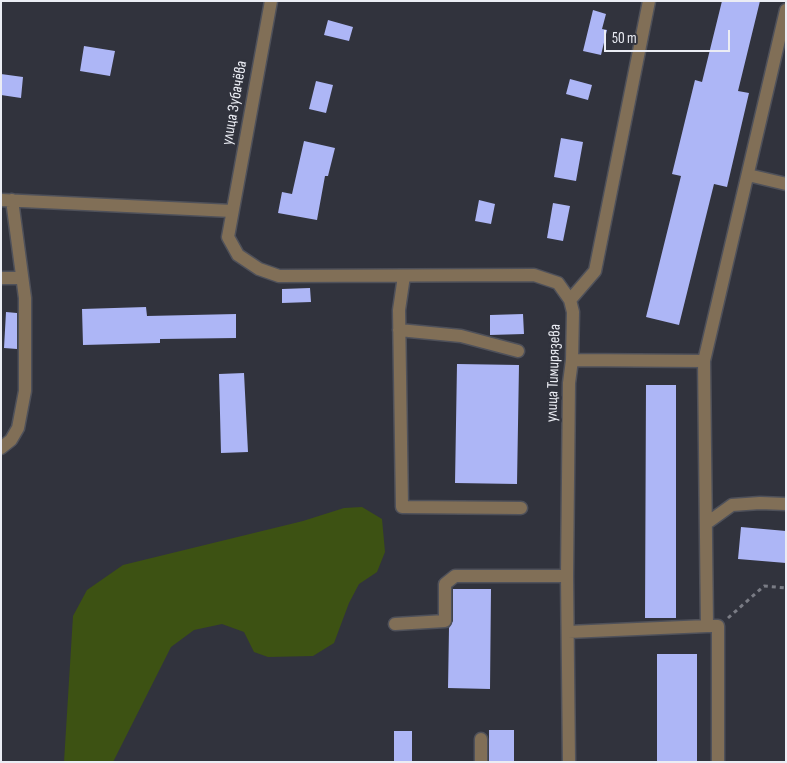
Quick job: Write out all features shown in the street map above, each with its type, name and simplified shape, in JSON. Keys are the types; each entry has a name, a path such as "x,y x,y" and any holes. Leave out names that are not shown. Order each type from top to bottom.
{"street":[{"name":"улица Зубачёва","path":"270,1 228,238 238,255 259,268 279,276 534,275 558,283 570,300"},
{"path":"570,300 595,271 649,1"},
{"path":"718,762 707,523 704,360 786,10"},
{"path":"748,175 786,184"},
{"path":"1,448 11,440 18,428 25,391 24,298 22,278 6,200 232,211"},
{"path":"404,276 399,310 402,506 521,508"},
{"path":"1,278 22,278"},
{"name":"улица Тимирязева","path":"570,300 573,312 572,360 569,383 567,576 570,762"},
{"path":"400,330 461,336 518,351"},
{"path":"572,360 704,360"},
{"path":"707,523 732,505 786,504"},
{"path":"395,624 445,620 445,584 455,576 567,576"},
{"path":"568,632 712,626"},
{"path":"481,739 482,762"}],"path":[{"path":"712,626 764,586 786,588"}],"green space":[{"path":"362,507 382,519 385,552 377,572 359,584 349,603 334,643 313,656 268,657 254,652 244,632 222,624 194,630 171,647 113,762 64,762 73,616 87,590 123,565 303,521 344,508"}],"building":[{"path":"722,1 760,1 738,91 749,93 727,187 714,184 679,325 646,317 681,176 672,174 695,80 702,82"},
{"path":"593,10 606,14 602,29 607,30 601,55 583,51"},
{"path":"328,20 353,27 349,41 324,35"},
{"path":"84,46 115,51 110,76 80,71"},
{"path":"1,74 23,77 21,98 1,95"},
{"path":"570,79 592,85 588,100 566,94"},
{"path":"316,81 333,85 326,113 309,109"},
{"path":"561,138 583,142 576,181 554,177"},
{"path":"304,141 335,148 328,176 325,176 317,220 278,213 282,192 292,194"},
{"path":"479,200 495,204 491,224 475,221"},
{"path":"553,203 570,206 563,241 547,238"},
{"path":"310,288 311,302 282,303 282,289"},
{"path":"146,307 147,316 236,314 236,338 160,339 160,343 83,345 82,309"},
{"path":"6,312 17,313 17,349 4,348"},
{"path":"523,314 524,334 490,335 490,315"},
{"path":"457,364 519,365 517,484 455,483"},
{"path":"244,373 248,452 221,453 219,374"},
{"path":"646,385 676,385 676,618 645,618"},
{"path":"741,527 786,531 786,563 738,559"},
{"path":"453,589 491,589 490,689 448,688 449,628 453,621"},
{"path":"657,654 697,654 697,762 657,762"},
{"path":"489,730 514,730 514,762 489,762"},
{"path":"394,731 412,731 412,762 394,762"}]}
